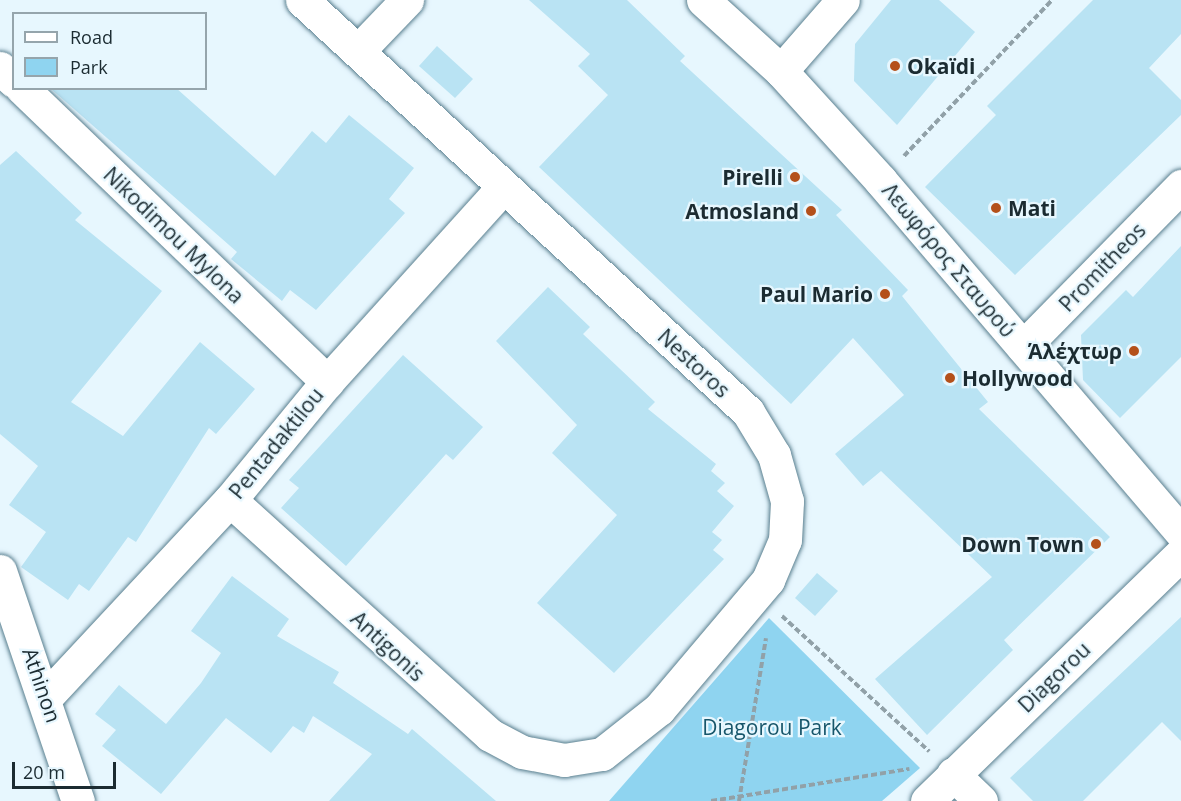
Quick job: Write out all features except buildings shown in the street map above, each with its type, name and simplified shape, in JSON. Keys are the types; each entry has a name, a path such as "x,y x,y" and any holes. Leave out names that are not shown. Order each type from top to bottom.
{"street":[{"name":"Nestoros","path":"302,0 360,49 503,187 747,412 774,455 787,501 784,540 768,592 634,733 602,754 564,760"},
{"path":"360,49 407,0"},
{"name":"Λεωφόρος Σταυρού","path":"703,0 781,71 881,181 1181,532"},
{"path":"781,71 843,0"},
{"path":"0,68 12,79"},
{"name":"Nikodimou Mylona","path":"24,90 327,382"},
{"name":"Promitheos","path":"1023,347 1181,186"},
{"name":"Pentadaktilou","path":"47,696 230,500 327,382 503,187"},
{"name":"Antigonis","path":"230,500 490,735 522,752 564,760"},
{"name":"Diagorou","path":"927,801 1181,554"},
{"name":"Athinon","path":"0,571 47,696 78,801"},
{"path":"953,774 981,801"}],"path":[{"path":"881,181 1052,0"},
{"path":"768,592 953,774"},
{"path":"739,801 768,592"},
{"path":"711,801 741,793 920,768 953,774"}],"green space":[{"name":"Diagorou Park","path":"769,618 920,768 882,801 609,801"}],"place":[{"name":"Okaïdi","path":"895,66"},
{"name":"Pirelli","path":"795,177"},
{"name":"Mati","path":"996,208"},
{"name":"Atmosland","path":"811,211"},
{"name":"Paul Mario","path":"885,294"},
{"name":"Άλέχτωρ","path":"1134,351"},
{"name":"Hollywood","path":"950,378"},
{"name":"Down Town","path":"1096,544"}]}
